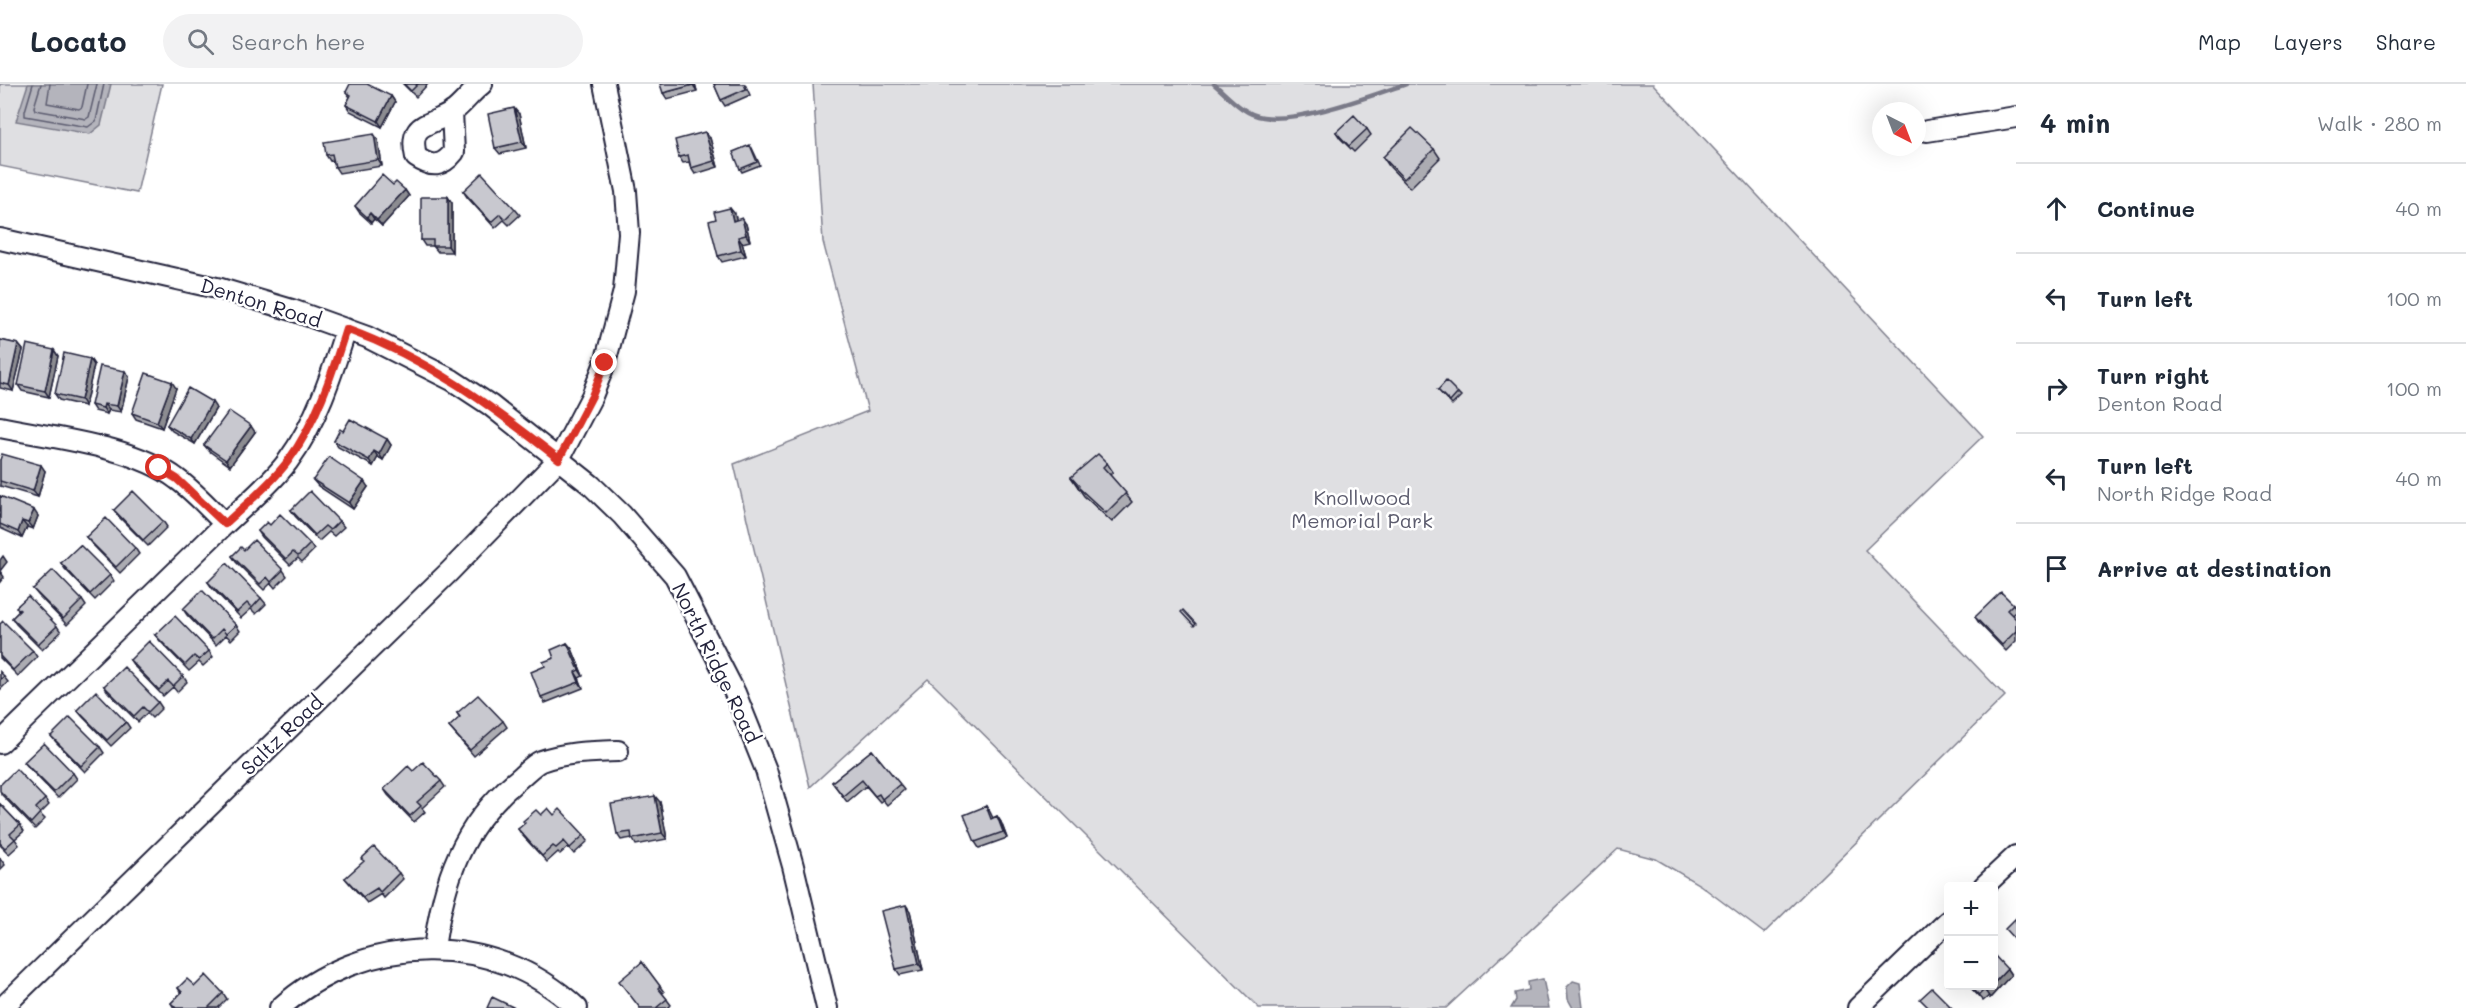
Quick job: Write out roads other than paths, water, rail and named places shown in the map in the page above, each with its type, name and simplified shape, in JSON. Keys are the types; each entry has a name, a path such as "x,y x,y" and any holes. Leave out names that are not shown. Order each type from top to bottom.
{"street":[{"path":"452,112 482,84"},
{"path":"559,459 592,396 605,363 624,291 629,233 626,190 604,84"},
{"path":"1927,131 2016,117"},
{"name":"Denton Road","path":"0,239 222,289 346,329 393,349 452,380 490,405 559,459"},
{"path":"0,743 282,468 298,446 310,423 346,329"},
{"path":"0,427 116,452 138,459 177,479 225,524"},
{"name":"Saltz Road","path":"2,1008 449,572 559,459"},
{"name":"North Ridge Road","path":"559,459 591,485 622,515 675,576 735,693 766,770 793,866 827,1008"},
{"path":"434,949 445,888 455,860 472,830 506,790 539,762 581,752 618,751"},
{"path":"1988,882 2016,856"},
{"path":"1858,1008 1944,925"},
{"path":"280,1008 309,984 347,966 388,953 434,949 481,956 503,963 541,981 577,1008"}],"water":[{"path":"28,84 111,84 101,125 90,134 16,121"},
{"path":"1543,979 1549,1008 1511,1008 1516,1000 1515,993 1529,990 1528,982"},
{"path":"1573,981 1580,983 1583,1008 1573,1008 1568,999 1567,987"}],"waterway":[{"path":"1214,84 1249,113 1278,118 1335,107 1406,84"}],"park label":[{"name":"Knollwood Memorial Park","path":"1362,510"}]}
